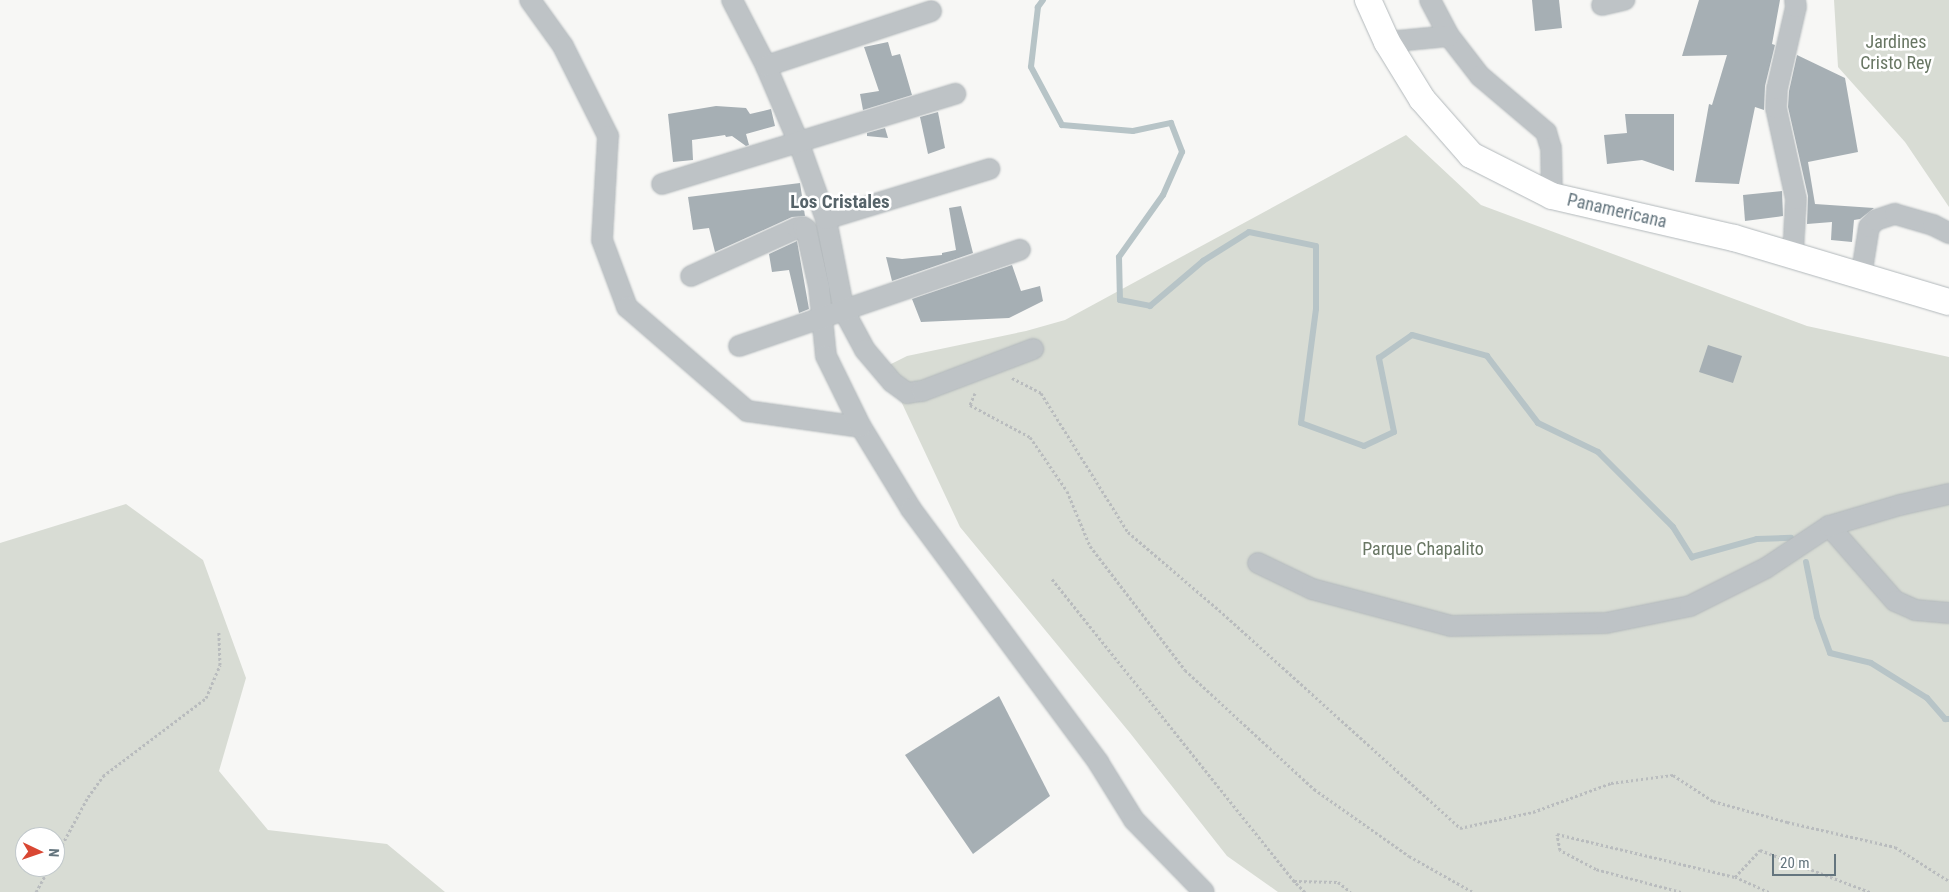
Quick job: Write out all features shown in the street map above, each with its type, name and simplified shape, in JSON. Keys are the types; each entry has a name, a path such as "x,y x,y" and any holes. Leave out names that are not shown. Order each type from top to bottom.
{"main road":[{"name":"Panamericana","path":"1368,0 1387,42 1422,99 1471,155 1552,196 1734,238 1949,302"}],"street":[{"path":"530,0 563,46 608,136 602,240 627,307 747,411 861,427"},
{"path":"732,0 766,66 798,141 826,219 844,311 865,350 892,382 907,392 922,391 1033,350"},
{"path":"1430,0 1449,36 1480,76 1546,132 1551,148 1552,196"},
{"path":"1602,4 1624,0"},
{"path":"1793,254 1796,199 1776,108 1777,89 1796,7 1795,0"},
{"path":"766,66 930,11"},
{"path":"1387,42 1449,36"},
{"path":"662,184 955,94"},
{"path":"826,219 990,169"},
{"path":"1861,277 1869,227 1876,220 1895,214 1934,225 1949,233"},
{"path":"691,276 803,227 806,230 819,287 826,356 861,427 912,509 1098,762 1134,820 1204,892"},
{"path":"739,346 1020,250"},
{"path":"1258,563 1312,589 1450,626 1606,623 1690,606 1766,568 1829,526 1900,505 1949,494"},
{"path":"1829,526 1895,601 1915,610 1949,613"}],"path":[{"path":"1010,377 1041,393 1128,532 1219,610 1460,828 1533,812 1611,783 1673,775 1713,801 1787,822 1895,847 1949,881"},
{"path":"978,386 970,405 1030,437 1067,491 1090,546 1185,670 1314,789 1409,856 1473,892"},
{"path":"1052,579 1294,881 1305,892"},
{"path":"65,840 88,797 103,776 206,698 220,665 219,631"},
{"path":"1681,892 1596,869 1560,850 1557,834 1735,877 1769,892"},
{"path":"1735,877 1760,850 1870,892"},
{"path":"36,892 44,877"},
{"path":"1294,881 1338,882 1351,892"}],"green space":[{"name":"Jardines Cristo Rey","path":"1834,0 1949,0 1949,207 1905,142 1838,67"},
{"name":"Parque Chapalito","path":"1406,135 1481,205 1807,326 1949,357 1949,892 1278,892 1227,856 1130,733 960,527 885,367 907,356 1026,331 1065,320"},
{"path":"126,504 203,560 246,678 219,771 268,830 387,844 445,892 0,892 0,543"}],"building":[{"path":"1532,0 1559,0 1562,28 1535,31"},
{"path":"1699,0 1780,0 1772,44 1775,45 1765,86 1764,110 1755,107 1739,184 1695,182 1709,104 1712,105 1727,55 1682,56"},
{"path":"888,42 892,56 900,54 912,95 863,110 860,94 879,91 864,47"},
{"path":"1797,55 1845,78 1858,152 1808,162 1815,204 1874,208 1860,219 1854,220 1852,242 1831,240 1832,222 1807,224 1808,196 1788,107 1789,91"},
{"path":"716,106 746,108 750,114 771,109 775,126 746,134 749,145 746,146 732,136 726,137 725,135 692,140 693,160 673,162 668,114"},
{"path":"938,112 945,148 928,154 920,117"},
{"path":"1625,114 1674,114 1674,171 1642,160 1607,164 1604,135 1627,133"},
{"path":"885,128 888,138 867,136 867,133"},
{"path":"800,183 805,216 792,217 715,252 709,228 693,230 688,197"},
{"path":"1782,191 1783,216 1745,221 1743,195"},
{"path":"961,206 973,253 892,281 886,257 902,259 942,255 942,253 956,250 949,208"},
{"path":"797,241 809,309 799,313 789,270 772,272 769,254"},
{"path":"1012,265 1021,291 1040,286 1043,301 1009,318 921,322 912,299"},
{"path":"1708,345 1742,356 1733,383 1699,372"},
{"path":"999,696 1050,796 973,854 905,755"}],"waterway":[{"path":"1043,0 1038,7 1031,67 1062,125 1133,131 1171,123 1182,152 1163,195 1119,257 1120,300 1150,306 1203,261 1249,232 1316,246 1316,309 1301,423 1364,446 1394,432 1379,358 1412,335 1487,356 1538,423 1598,452 1673,527 1692,557 1757,539 1791,538"},
{"path":"1806,562 1817,617 1830,653 1871,663 1927,698 1945,719 1949,719"}],"district":[{"name":"Los Cristales","path":"840,202"}]}
